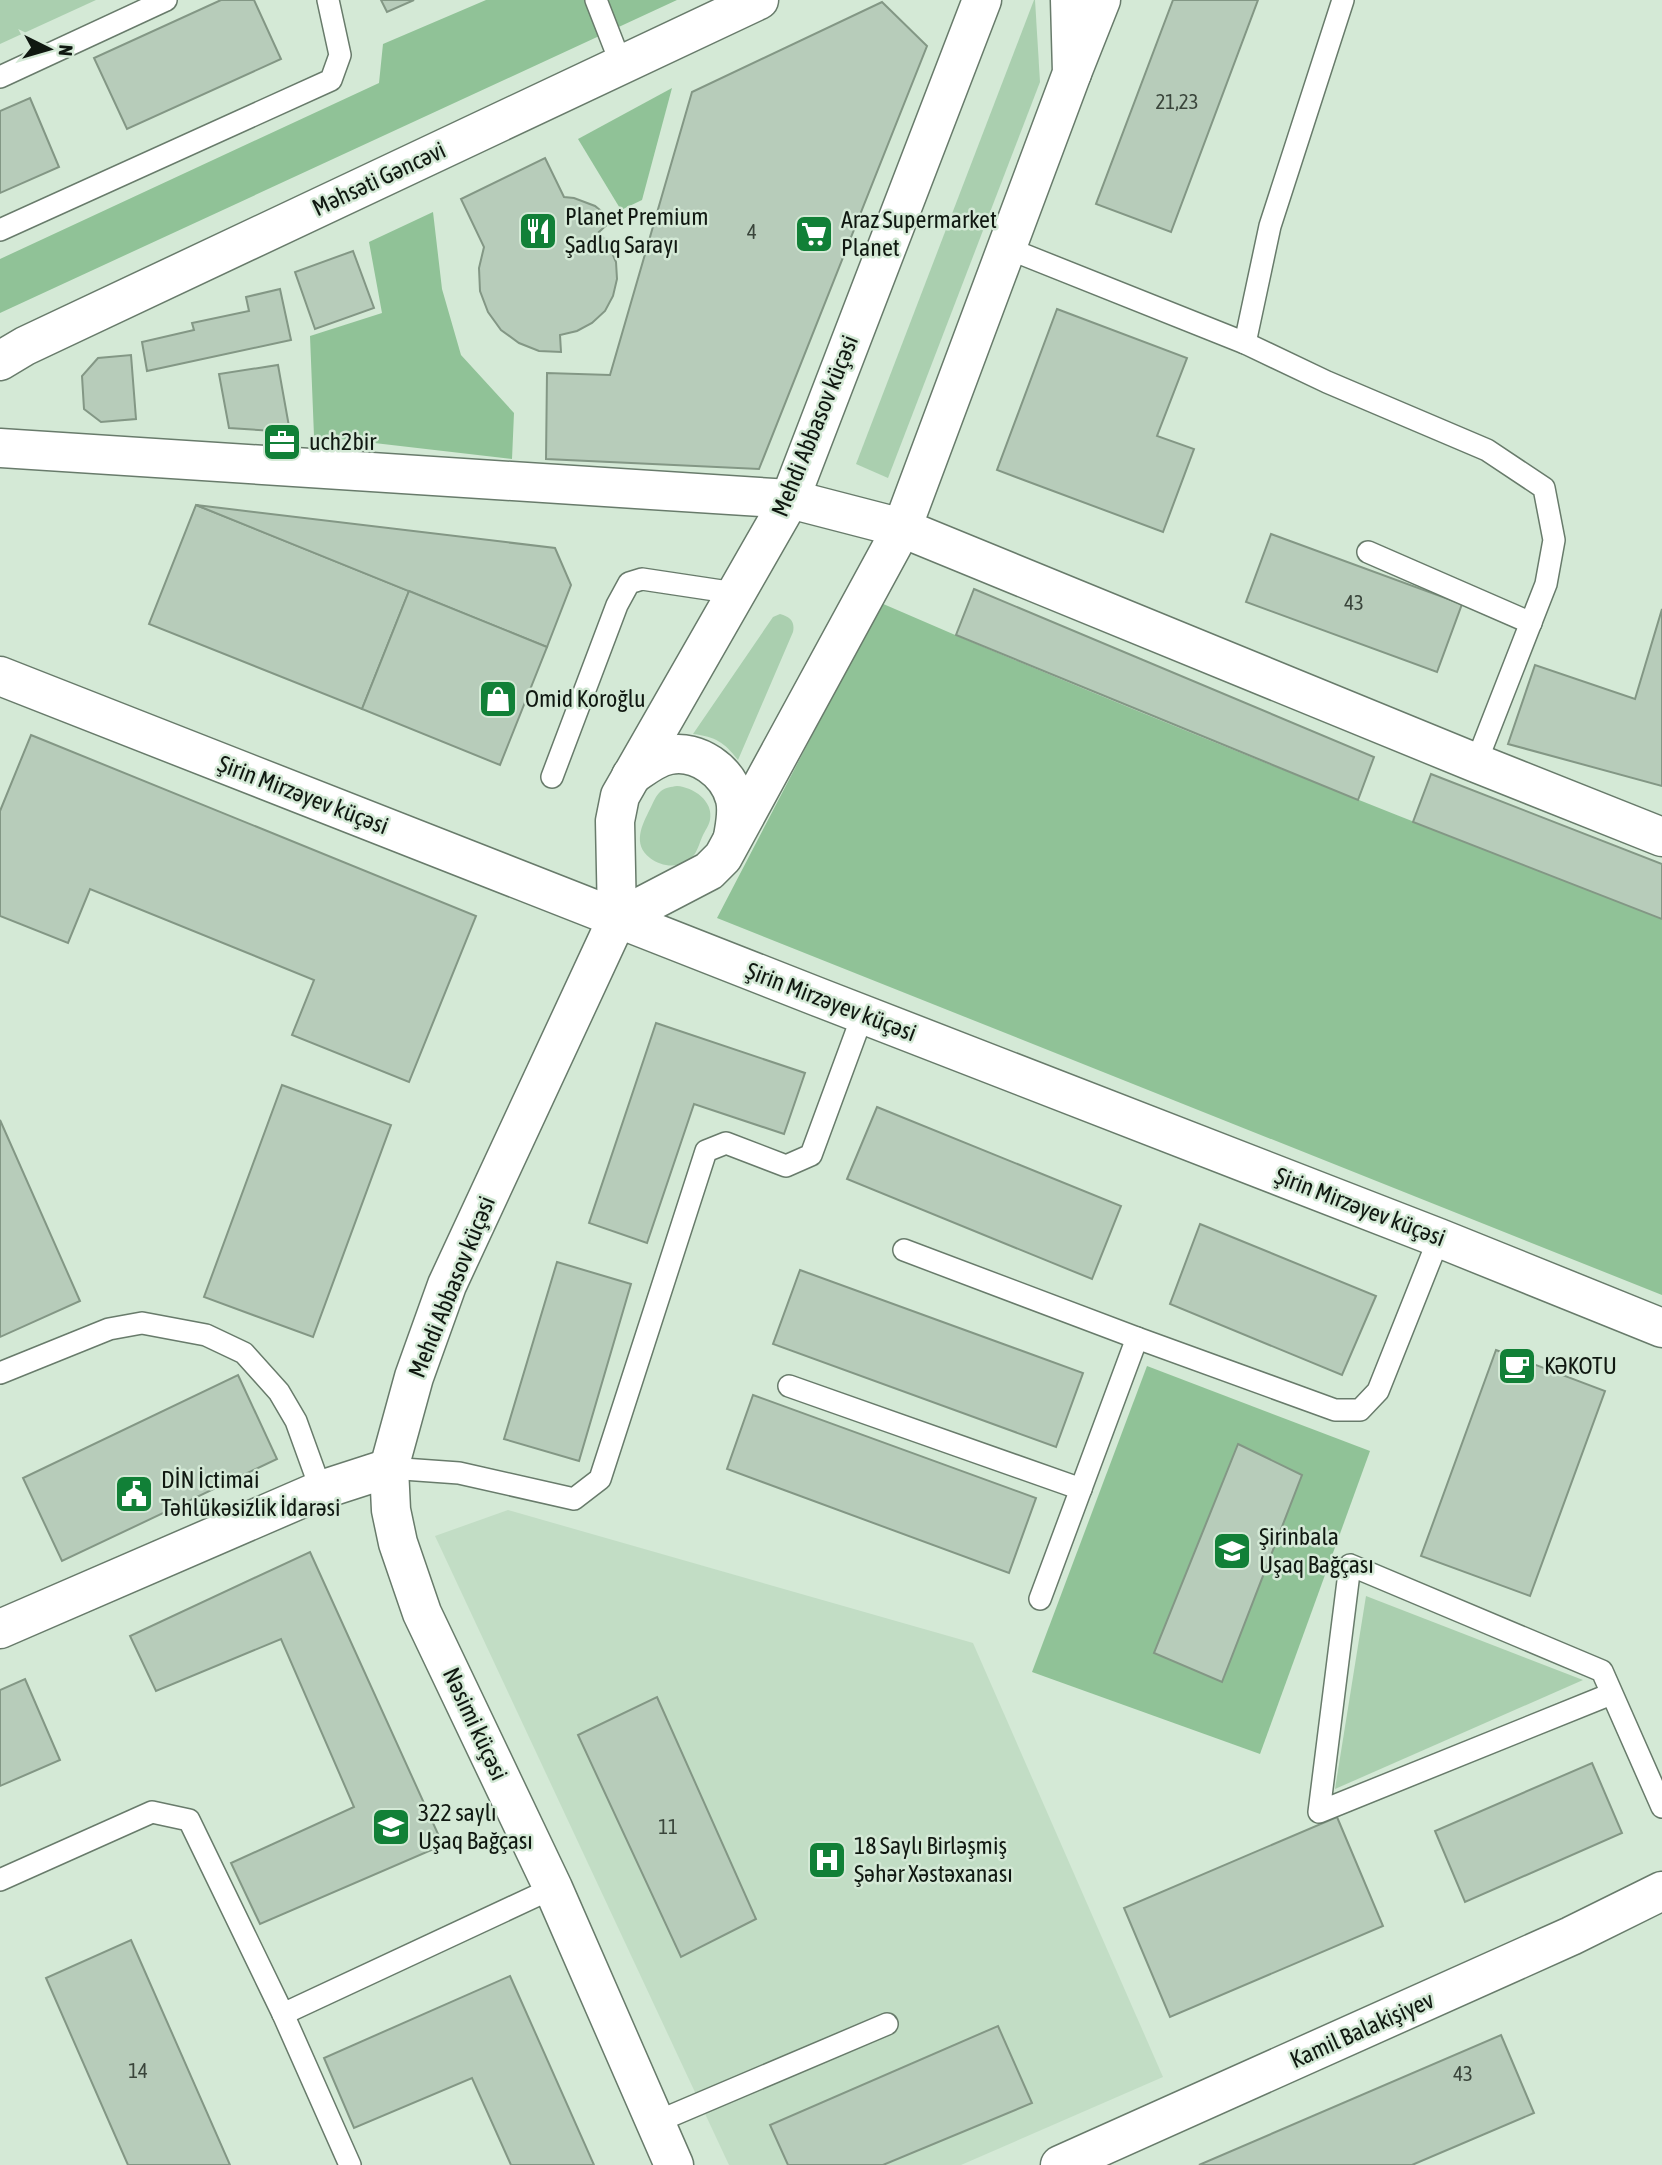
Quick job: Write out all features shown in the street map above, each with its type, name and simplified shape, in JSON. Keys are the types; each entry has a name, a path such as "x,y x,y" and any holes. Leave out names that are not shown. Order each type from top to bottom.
{"street":[{"name":"Məhsəti Gəncəvi","path":"0,361 26,346 759,0"},
{"name":"Mehdi Abbasov küçəsi","path":"389,1468 414,1377 447,1285 617,919 615,821 620,796 790,499 982,0"},
{"path":"1070,0 1072,73"},
{"path":"617,919 709,871 723,857 902,528 1101,0"},
{"path":"0,448 790,499 902,528 1476,763 1662,836"},
{"name":"Şirin Mirzəyev küçəsi","path":"0,676 1439,1238 1662,1328"},
{"path":"631,776 652,761 669,755 689,754 706,760 721,774 734,796 736,811 733,837"},
{"path":"0,1629 321,1490 389,1468"},
{"name":"Nəsimi küçəsi","path":"389,1468 391,1510 398,1543 422,1613 553,1888 674,2165"},
{"name":"Kamil Balakişiyev","path":"1060,2165 1571,1936 1662,1891"}],"lane":[{"path":"0,77 166,0"},
{"path":"0,230 331,80 340,55 328,0"},
{"path":"596,0 621,64"},
{"path":"1245,343 1270,226 1343,0"},
{"path":"1007,247 1245,343 1327,382 1487,450 1544,488 1553,540 1546,584 1476,763"},
{"path":"1368,552 1531,623"},
{"path":"552,777 617,605 629,583 642,579 735,593"},
{"path":"389,1468 459,1474 574,1499 600,1479 706,1151 726,1143 786,1166 811,1155 863,1014"},
{"path":"904,1250 1335,1410 1360,1410 1378,1391 1439,1238"},
{"path":"0,1373 109,1329 142,1323 206,1335 244,1353 279,1392 296,1421 321,1490"},
{"path":"1040,1599 1137,1338"},
{"path":"789,1386 1081,1489"},
{"path":"1611,1694 1320,1812 1350,1566 1602,1671 1662,1807"},
{"path":"0,1881 152,1812 189,1820 283,2014 350,2165"},
{"path":"283,2014 553,1888"},
{"path":"654,2123 887,2024"}],"shaded area":[{"path":"0,0 96,0 0,44"},
{"path":"1034,0 1040,82 888,478 856,464"},
{"path":"780,614 791,620 793,632 738,760 719,741 693,734 773,617"},
{"path":"677,786 696,792 706,801 710,820 694,855 684,863 673,866 650,858 641,847 640,834 644,821 661,791"},
{"name":"18 Saylı Birləşmiş Şəhər Xəstəxanası","path":"508,1510 973,1643 1163,2077 961,2165 729,2165 435,1536"},
{"path":"1366,1596 1583,1680 1335,1789"}],"green space":[{"path":"486,0 677,0 0,313 0,259 379,83 383,44"},
{"path":"672,88 642,200 621,210 578,139"},
{"path":"433,212 442,289 461,355 514,413 512,459 314,436 310,336 382,313 369,242"},
{"path":"881,603 1368,804 1662,919 1662,1295 717,918"},
{"path":"1147,1366 1370,1451 1260,1754 1032,1672"}],"building":[{"path":"221,0 254,0 281,59 127,129 94,58"},
{"path":"381,0 414,0 387,12"},
{"path":"1173,0 1258,0 1171,232 1096,204"},
{"path":"882,2 927,46 759,469 546,459 547,373 610,375 692,92"},
{"path":"30,98 59,167 0,193 0,111"},
{"path":"545,158 564,197 595,206 612,220 599,232 616,262 617,279 613,296 605,311 592,323 577,331 560,335 561,352 539,351 519,343 501,330 488,312 480,291 479,268 484,247 461,199"},
{"path":"353,251 374,308 315,329 295,272"},
{"path":"280,289 291,340 147,371 142,342 194,330 192,323 249,311 246,297"},
{"path":"1057,309 1187,358 1157,436 1194,449 1163,532 997,470"},
{"path":"131,355 136,419 101,422 84,409 82,376 98,358"},
{"path":"278,365 290,432 229,428 219,374"},
{"path":"196,505 409,591 362,709 149,624"},
{"path":"196,505 555,548 571,585 547,647"},
{"path":"1271,534 1462,604 1437,672 1246,602"},
{"path":"974,589 1374,757 1358,800 956,635"},
{"path":"409,591 547,647 500,765 362,709"},
{"path":"1662,609 1662,786 1508,744 1535,665 1635,699"},
{"path":"31,735 476,916 409,1082 292,1035 314,980 90,889 68,943 0,916 0,811"},
{"path":"1431,774 1662,864 1662,919 1413,822"},
{"path":"656,1023 805,1073 784,1134 694,1104 647,1243 589,1223"},
{"path":"282,1085 391,1125 313,1337 204,1297"},
{"path":"877,1107 1121,1206 1092,1279 847,1179"},
{"path":"0,1120 80,1301 0,1337"},
{"path":"1200,1224 1376,1296 1342,1375 1170,1304"},
{"path":"557,1262 631,1284 579,1461 504,1439"},
{"path":"800,1270 1083,1373 1056,1447 773,1344"},
{"path":"1496,1350 1605,1391 1530,1596 1421,1556"},
{"path":"238,1375 277,1459 62,1561 23,1478"},
{"path":"753,1395 1036,1498 1009,1573 727,1469"},
{"path":"1238,1444 1302,1475 1222,1682 1154,1653"},
{"path":"310,1552 443,1845 260,1924 231,1863 354,1807 281,1639 156,1691 130,1636"},
{"path":"25,1679 60,1760 0,1786 0,1690"},
{"path":"657,1697 756,1919 681,1957 578,1735"},
{"path":"1592,1763 1622,1833 1465,1902 1435,1831"},
{"path":"1337,1817 1383,1926 1170,2017 1124,1908"},
{"path":"131,1940 230,2165 128,2165 46,1978"},
{"path":"510,1976 594,2165 511,2165 472,2078 354,2128 324,2058"},
{"path":"998,2026 1032,2103 883,2165 788,2165 770,2125"},
{"path":"1501,2035 1534,2113 1412,2165 1199,2165"}],"place":[{"name":"Planet Premium Şadlıq Sarayı","path":"538,231"},
{"name":"Araz Supermarket Planet","path":"814,234"},
{"name":"uch2bir","path":"282,442"},
{"name":"Omid Koroğlu","path":"498,699"},
{"name":"KƏKOTU","path":"1517,1366"},
{"name":"DİN İctimai Təhlükəsizlik İdarəsi","path":"134,1494"},
{"name":"Şirinbala Uşaq Bağçası","path":"1232,1551"},
{"name":"322 saylı Uşaq Bağçası","path":"391,1827"},
{"name":"18 Saylı Birləşmiş Şəhər Xəstəxanası","path":"827,1860"}]}
